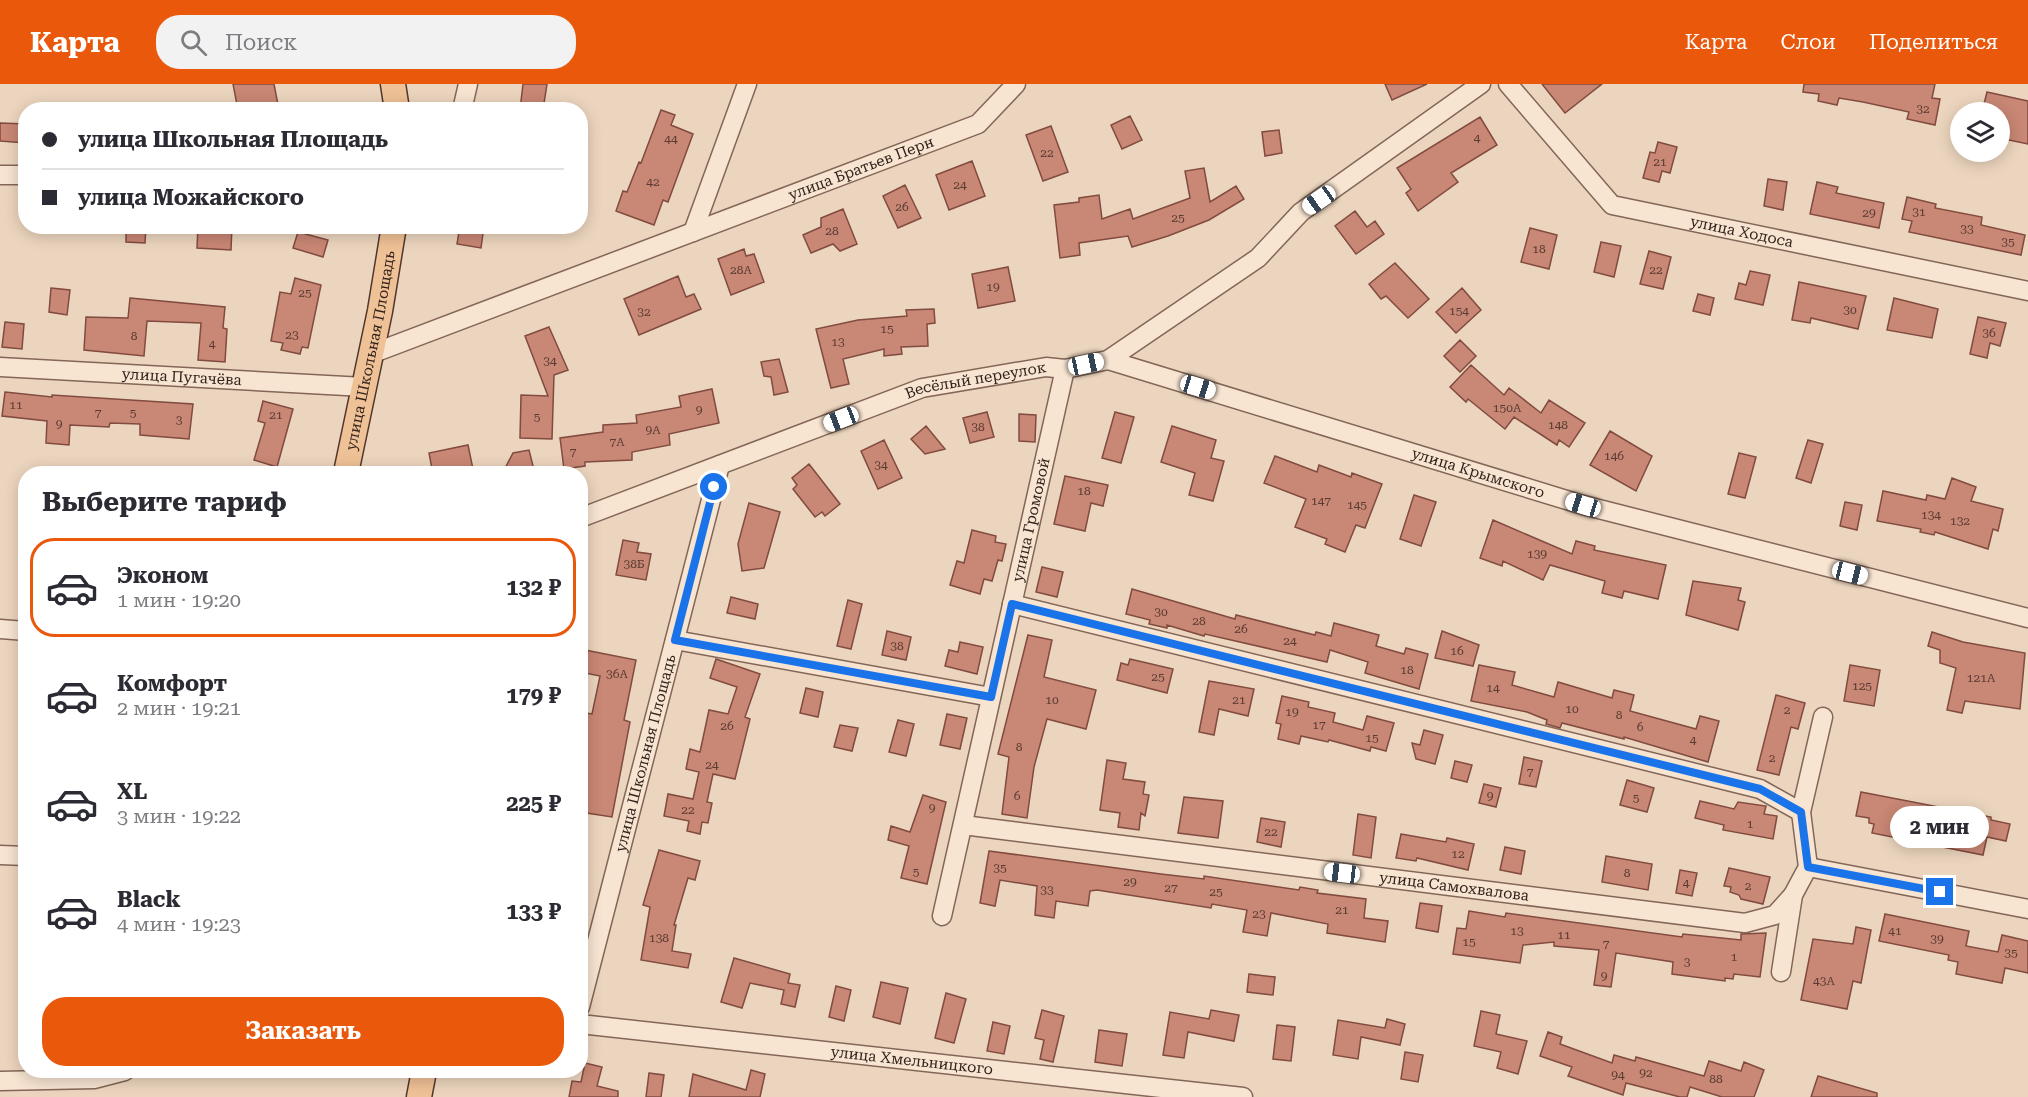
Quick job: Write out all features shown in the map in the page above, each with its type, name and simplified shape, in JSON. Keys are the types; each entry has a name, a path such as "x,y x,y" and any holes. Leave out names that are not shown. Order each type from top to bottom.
{"main road":[{"path":"393,84 396,102"},
{"name":"улица Школьная Площадь","path":"347,466 393,234"},
{"path":"419,1097 423,1078"}],"street":[{"path":"464,102 468,84"},
{"path":"693,232 747,84"},
{"name":"улица Братьев Перн","path":"371,354 978,124 1016,84"},
{"name":"Весёлый переулок","path":"588,515 922,388 1046,367 1065,369 1108,360 1257,258 1301,212 1481,84"},
{"name":"улица Ходоса","path":"1508,84 1612,205 2028,291"},
{"path":"0,175 18,175"},
{"name":"улица Крымского","path":"1108,360 1583,505 2028,618"},
{"name":"улица Пугачёва","path":"0,367 364,387"},
{"name":"улица Громовой","path":"942,916 1065,369"},
{"name":"улица Школьная Площадь","path":"588,976 720,465"},
{"path":"1012,604 1760,789 1801,812"},
{"path":"0,629 18,630"},
{"path":"675,640 991,697"},
{"path":"1781,972 1793,895 1808,867 1801,812 1823,717"},
{"name":"улица Самохвалова","path":"963,825 1744,923 1775,915 1793,895"},
{"path":"0,855 18,856"},
{"path":"1808,867 2028,909"},
{"name":"улица Хмельницкого","path":"588,1025 1243,1097"},
{"path":"0,1081 98,1078"}],"building":[{"path":"233,84 274,84 277,102 236,102"},
{"path":"523,84 547,84 544,102 521,102"},
{"path":"1385,84 1427,84 1392,100"},
{"path":"1542,84 1602,84 1565,113"},
{"path":"1804,84 1935,84 1932,98 1940,99 1935,125 1907,119 1909,112 1863,102 1839,98 1837,105 1818,101 1819,94 1803,92"},
{"path":"1987,92 2028,101 2028,144 2010,140 2010,102 1984,102"},
{"path":"661,110 675,115 671,125 693,134 668,202 663,200 654,225 616,211 623,191 627,192 639,162 641,163"},
{"path":"1130,116 1142,140 1122,149 1111,125"},
{"path":"1480,117 1497,145 1451,173 1458,182 1418,211 1406,193 1411,189 1397,168"},
{"path":"0,123 18,124 18,142 0,141"},
{"path":"1051,126 1068,172 1043,181 1026,135"},
{"path":"1279,130 1282,153 1265,156 1262,132"},
{"path":"1658,142 1677,147 1670,173 1662,171 1659,182 1643,178 1650,152 1655,153"},
{"path":"972,161 985,196 949,210 936,175"},
{"path":"1204,168 1210,202 1236,186 1244,199 1209,220 1168,236 1132,247 1128,236 1079,243 1080,255 1060,258 1054,205 1079,202 1079,198 1099,195 1102,219 1130,209 1133,219 1190,198 1185,171"},
{"path":"1768,179 1787,182 1783,210 1764,206"},
{"path":"1817,182 1838,187 1836,193 1884,203 1879,228 1810,214"},
{"path":"905,185 921,218 898,228 883,196"},
{"path":"1907,197 1936,204 1935,208 1982,217 1981,225 2025,235 2021,255 1909,232 1912,221 1902,219"},
{"path":"843,209 857,244 840,251 833,244 811,253 803,235 821,227 821,218"},
{"path":"1355,211 1367,227 1375,221 1384,234 1356,254 1335,226"},
{"path":"1530,228 1557,235 1549,269 1521,262"},
{"path":"126,234 146,234 145,243 126,242"},
{"path":"198,234 232,234 231,250 197,248"},
{"path":"297,234 328,240 323,257 293,248"},
{"path":"459,234 483,234 481,248 457,244"},
{"path":"1601,242 1621,246 1614,277 1594,272"},
{"path":"744,249 746,256 754,254 764,282 731,295 718,259"},
{"path":"1649,251 1671,257 1663,289 1640,284"},
{"path":"1395,263 1429,299 1408,318 1386,296 1381,299 1369,284"},
{"path":"1008,267 1015,301 978,308 972,274"},
{"path":"1750,271 1770,275 1763,305 1735,299 1739,283 1746,285"},
{"path":"678,276 686,297 694,294 701,309 639,335 624,299"},
{"path":"295,278 321,285 308,348 302,347 300,354 281,350 283,343 271,341 280,292 291,294"},
{"path":"1799,282 1866,296 1858,329 1811,318 1810,323 1792,320"},
{"path":"51,288 70,290 67,315 49,312"},
{"path":"1462,288 1481,310 1456,333 1436,312"},
{"path":"1698,294 1714,298 1710,315 1693,311"},
{"path":"130,298 225,307 223,328 227,329 225,362 198,360 201,323 147,321 144,356 84,350 86,317 128,318"},
{"path":"1894,298 1938,309 1932,338 1887,330"},
{"path":"934,309 935,323 927,324 928,346 901,347 902,354 884,356 884,349 843,359 849,384 831,388 816,329 858,320 907,316 906,310"},
{"path":"1978,317 2006,323 2000,346 1990,343 1987,358 1970,354"},
{"path":"5,322 24,324 22,349 2,347"},
{"path":"549,327 568,370 554,375 552,439 520,438 521,395 548,396 525,336"},
{"path":"1460,340 1476,356 1460,372 1444,356"},
{"path":"779,359 788,392 774,395 771,377 764,376 761,362"},
{"path":"1471,365 1504,395 1509,388 1541,413 1549,400 1585,423 1569,447 1559,440 1557,445 1514,417 1505,429 1468,399 1466,402 1450,387"},
{"path":"712,389 719,423 669,434 670,445 632,452 632,460 585,462 585,466 564,466 560,438 603,432 603,425 637,423 636,415 681,407 679,396"},
{"path":"5,392 52,397 52,395 193,404 189,439 140,435 140,424 110,423 109,427 70,425 69,445 46,443 47,421 2,416"},
{"path":"263,401 293,409 277,466 254,460 265,423 258,421"},
{"path":"987,412 994,437 970,443 963,418"},
{"path":"1115,412 1134,417 1121,463 1102,458"},
{"path":"1019,414 1036,415 1035,442 1019,441"},
{"path":"926,426 945,449 925,454 911,439"},
{"path":"1172,426 1216,440 1211,458 1224,461 1213,501 1189,495 1195,473 1161,462"},
{"path":"1610,431 1652,456 1636,491 1590,465"},
{"path":"884,440 902,478 878,489 861,451"},
{"path":"1808,440 1823,444 1811,483 1796,478"},
{"path":"468,445 472,466 431,466 429,453"},
{"path":"529,450 533,466 506,466 513,453"},
{"path":"1739,453 1756,457 1745,498 1728,494"},
{"path":"1275,456 1317,472 1319,465 1351,477 1352,473 1382,484 1365,528 1356,525 1345,552 1325,544 1327,539 1295,527 1306,499 1264,483"},
{"path":"809,464 840,504 825,516 822,512 815,517 793,489 797,485 792,478"},
{"path":"1065,476 1108,485 1103,506 1091,503 1085,531 1054,524"},
{"path":"1952,478 1976,487 1971,501 2003,509 1998,531 1993,529 1988,549 1935,532 1934,535 1920,532 1921,529 1877,521 1883,491 1926,500 1927,495 1945,499"},
{"path":"1414,495 1436,502 1421,546 1400,539"},
{"path":"1845,502 1862,505 1857,530 1840,526"},
{"path":"749,503 780,512 764,568 742,571 738,544"},
{"path":"1493,520 1572,554 1576,541 1595,546 1594,550 1666,565 1658,599 1624,591 1622,598 1602,593 1605,581 1550,565 1543,580 1503,561 1502,566 1480,558"},
{"path":"972,530 996,536 995,542 1006,544 1002,561 998,560 992,581 984,579 980,594 950,585 957,561 964,563"},
{"path":"623,540 639,543 637,552 651,554 646,580 616,575"},
{"path":"1042,567 1063,572 1057,597 1036,592"},
{"path":"1693,581 1741,588 1738,600 1745,602 1738,630 1686,615"},
{"path":"1132,589 1235,619 1236,615 1315,635 1316,632 1331,636 1334,623 1379,635 1376,646 1404,654 1406,648 1428,654 1419,689 1365,673 1368,662 1330,650 1327,662 1205,634 1204,636 1167,625 1167,628 1149,624 1150,620 1126,614"},
{"path":"731,597 758,604 755,619 727,613"},
{"path":"848,600 862,604 851,649 837,646"},
{"path":"887,631 911,637 906,660 882,655"},
{"path":"1442,631 1479,645 1473,666 1435,658"},
{"path":"1932,632 1963,642 2025,653 2020,709 1965,701 1962,713 1947,710 1956,668 1940,663 1940,650 1928,646"},
{"path":"1028,635 1052,640 1044,677 1096,690 1086,729 1047,719 1034,767 1027,818 1002,814 1009,757 998,754"},
{"path":"960,642 983,647 977,674 945,666 949,650 958,652"},
{"path":"588,651 636,660 624,720 630,722 612,817 588,813 588,713 592,714 600,676 588,674"},
{"path":"716,659 760,674 745,717 750,719 735,779 713,774 707,802 712,803 708,823 702,822 700,834 687,831 689,821 664,816 668,794 693,799 699,772 686,769 690,749 700,752 709,710 728,714 737,687 710,678"},
{"path":"1130,659 1173,669 1167,693 1117,680 1121,663 1128,665"},
{"path":"1479,665 1515,672 1512,685 1554,697 1558,682 1612,698 1614,690 1634,695 1630,711 1696,729 1700,716 1719,721 1708,762 1624,737 1624,739 1562,723 1560,728 1546,724 1547,720 1527,712 1471,701"},
{"path":"1850,665 1880,670 1874,706 1844,701"},
{"path":"1209,681 1254,689 1248,716 1219,709 1214,735 1199,732"},
{"path":"806,688 823,692 818,717 800,713"},
{"path":"1776,695 1805,703 1798,729 1791,727 1779,775 1757,770"},
{"path":"1282,696 1309,702 1308,707 1335,713 1333,722 1363,730 1367,716 1394,723 1386,751 1371,747 1370,751 1329,740 1328,742 1301,736 1299,744 1278,739 1281,724 1276,723"},
{"path":"947,714 967,718 960,749 940,745"},
{"path":"898,720 914,724 906,756 889,752"},
{"path":"840,725 858,728 852,751 834,747"},
{"path":"1424,730 1443,735 1435,764 1416,759 1412,743 1420,745"},
{"path":"1524,757 1542,761 1536,787 1519,784"},
{"path":"1107,760 1126,763 1123,779 1145,782 1143,794 1149,795 1145,816 1141,813 1139,830 1118,827 1120,813 1100,810"},
{"path":"1455,761 1472,765 1467,782 1451,778"},
{"path":"1627,780 1654,788 1647,812 1620,805"},
{"path":"1484,784 1501,788 1496,807 1479,803"},
{"path":"1861,792 1991,817 1991,820 2010,824 2006,841 1987,837 1983,855 1872,833 1874,824 1869,823 1869,818 1856,816"},
{"path":"923,795 946,802 927,884 901,878 909,846 888,840 891,826 910,832"},
{"path":"1184,797 1223,801 1218,838 1178,833"},
{"path":"1700,801 1734,809 1738,802 1766,806 1764,814 1777,816 1773,839 1723,830 1724,825 1695,818"},
{"path":"1358,814 1376,817 1371,858 1353,855"},
{"path":"1261,818 1285,822 1281,847 1257,842"},
{"path":"1401,834 1446,842 1447,838 1474,844 1468,870 1417,858 1416,861 1396,858"},
{"path":"1505,847 1525,851 1521,874 1500,870"},
{"path":"659,850 700,861 695,880 688,878 674,925 676,925 672,951 691,954 688,968 641,960 650,907 643,905"},
{"path":"989,851 1204,879 1204,876 1299,890 1300,887 1318,890 1317,893 1366,899 1364,918 1388,921 1385,942 1327,933 1328,924 1271,913 1267,936 1243,932 1247,910 1212,904 1211,908 1097,890 1090,891 1088,906 1056,901 1054,918 1035,915 1037,886 1000,880 995,906 980,903"},
{"path":"1606,856 1652,864 1648,890 1602,882"},
{"path":"1729,868 1770,877 1763,904 1741,899 1739,895 1730,892 1731,887 1724,886"},
{"path":"1680,870 1697,873 1692,896 1676,893"},
{"path":"1420,903 1442,906 1438,932 1416,928"},
{"path":"1469,911 1505,917 1506,913 1682,937 1683,934 1741,940 1741,934 1766,933 1760,977 1734,974 1733,979 1725,978 1725,981 1672,974 1673,962 1616,953 1611,987 1594,985 1599,950 1554,946 1554,942 1523,945 1520,963 1453,954 1457,928 1466,929"},
{"path":"1885,914 1969,931 1966,946 1998,952 2002,935 2028,941 2028,973 2005,968 2002,983 1956,974 1958,962 1948,960 1949,955 1879,941"},
{"path":"1856,927 1871,930 1861,983 1853,981 1847,1009 1801,1000 1813,939 1853,944"},
{"path":"734,958 790,974 788,983 800,985 795,1007 781,1004 784,990 750,983 742,1008 721,1002"},
{"path":"1249,974 1275,977 1273,995 1247,992"},
{"path":"881,982 908,988 900,1024 873,1017"},
{"path":"836,986 851,990 844,1021 829,1017"},
{"path":"946,993 966,999 954,1043 935,1038"},
{"path":"1042,1010 1064,1016 1053,1062 1040,1059 1044,1040 1035,1038"},
{"path":"1211,1010 1239,1015 1234,1041 1188,1032 1184,1058 1163,1055 1170,1012 1209,1019"},
{"path":"1481,1011 1500,1015 1496,1034 1527,1041 1518,1074 1497,1068 1501,1052 1474,1046"},
{"path":"1387,1019 1405,1024 1400,1045 1361,1037 1358,1059 1333,1055 1338,1020 1385,1028"},
{"path":"993,1022 1010,1026 1004,1054 987,1051"},
{"path":"1277,1025 1295,1027 1291,1061 1273,1059"},
{"path":"1099,1030 1127,1034 1122,1066 1095,1062"},
{"path":"1548,1032 1562,1037 1560,1044 1612,1063 1614,1055 1635,1061 1636,1057 1704,1076 1709,1061 1741,1071 1744,1062 1764,1070 1754,1097 1722,1097 1690,1087 1687,1097 1680,1097 1626,1083 1623,1095 1568,1076 1572,1067 1540,1056"},
{"path":"1405,1052 1423,1055 1418,1082 1401,1079"},
{"path":"588,1064 602,1067 597,1086 618,1091 618,1097 569,1097 572,1081 581,1082 582,1078 588,1078"},
{"path":"751,1070 765,1074 760,1097 689,1097 693,1074 746,1090"},
{"path":"649,1073 664,1075 661,1097 646,1097"},
{"path":"1818,1076 1877,1093 1877,1097 1811,1097"}],"route":[{"path":"714,487 675,640 991,697 1012,604 1760,789 1801,812 1808,867 1940,892"}]}
